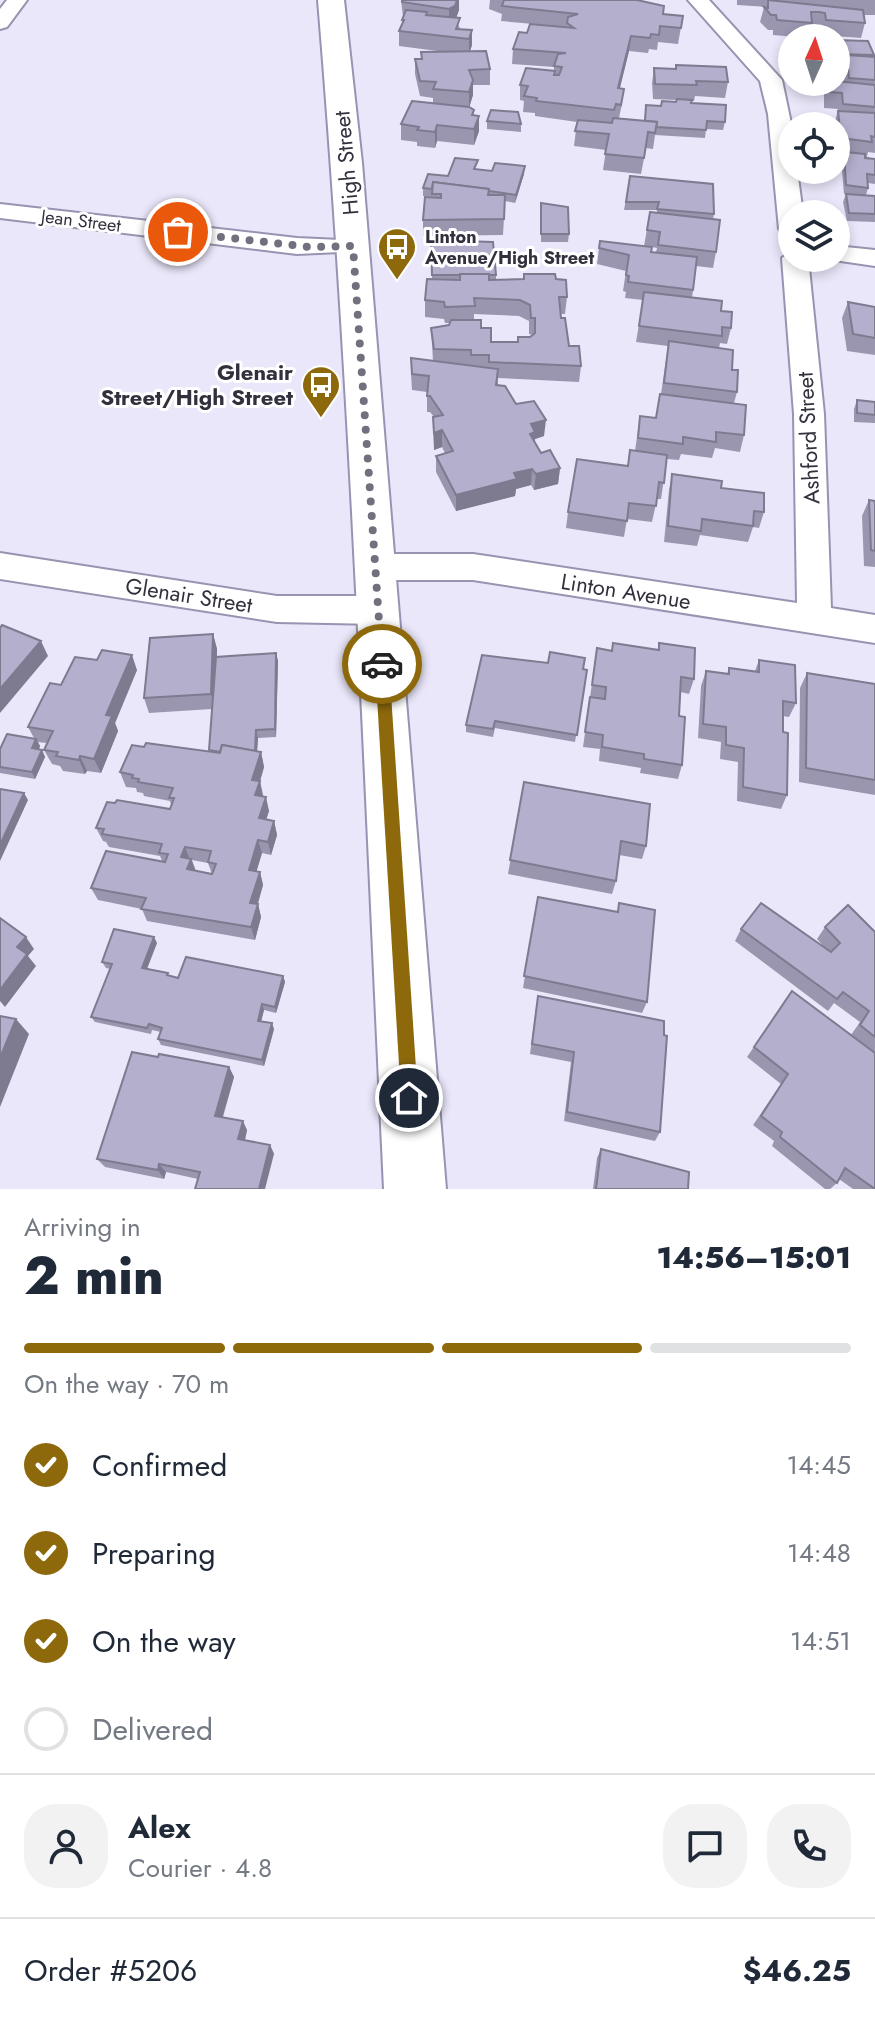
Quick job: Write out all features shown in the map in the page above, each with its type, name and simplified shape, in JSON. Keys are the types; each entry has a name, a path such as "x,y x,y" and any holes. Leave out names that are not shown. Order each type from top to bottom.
{"main road":[{"name":"High Street","path":"331,0 353,246 376,567 415,1189"}],"street":[{"path":"0,23 17,0"},
{"path":"698,0 771,80 779,114 789,200"},
{"name":"Jean Street","path":"0,211 297,246 353,246"},
{"path":"850,255 875,258"},
{"name":"Ashford Street","path":"796,272 809,414 814,619"},
{"name":"Glenair Street","path":"0,566 277,609 378,610"},
{"name":"Linton Avenue","path":"376,567 473,567 875,629"}],"building":[{"path":"402,0 457,0 455,6 449,9"},
{"path":"504,0 637,0 664,6 663,14 683,16 681,28 660,26 659,35 651,34 650,38 631,36 618,88 624,89 621,105 616,104 614,110 536,101 537,98 524,96 528,86 520,85 526,68 555,71 554,75 559,75 562,67 554,66 558,54 566,53 513,49 519,32 527,33 530,24 574,28 567,23 568,17 578,14 502,6"},
{"path":"768,0 863,10 865,23 826,20 825,13 819,12 811,12 812,23 777,20 776,15 771,15 764,7 768,8"},
{"path":"406,10 460,18 456,29 472,30 469,39 399,31"},
{"path":"850,40 868,41 874,55 850,54"},
{"path":"486,51 490,69 469,70 473,80 469,92 433,89 436,82 420,81 415,59 422,59 421,52"},
{"path":"850,55 875,57 875,80 850,78"},
{"path":"676,65 726,67 728,82 655,84 654,68 676,69"},
{"path":"850,82 875,85 875,107 843,104 842,96 850,96"},
{"path":"677,99 726,105 725,122 707,121 706,130 656,127 657,122 645,121 646,105 661,106 662,101 676,102"},
{"path":"412,101 469,107 474,110 472,115 479,116 474,129 437,125 435,132 417,130 419,127 401,124"},
{"path":"491,110 518,112 521,124 487,121"},
{"path":"838,111 875,113 875,137 871,136 872,142 850,139 850,112"},
{"path":"613,118 657,122 655,133 648,132 644,158 605,154 609,134 575,131 578,120 612,123"},
{"path":"850,153 875,159 875,175 867,174 868,188 846,185 850,184"},
{"path":"455,158 478,160 474,169 492,171 495,163 525,166 516,195 433,182 432,189 423,188 428,174 448,176"},
{"path":"630,176 713,184 714,214 657,209 659,202 626,202"},
{"path":"433,182 489,189 488,195 505,195 504,219 423,220 425,197 441,198 441,194 432,194"},
{"path":"846,194 875,196 875,214 850,213 850,200 847,200"},
{"path":"541,203 568,207 569,234 541,234"},
{"path":"650,212 720,220 716,252 658,245 660,232 647,230"},
{"path":"431,240 493,242 496,275 432,275"},
{"path":"600,241 652,247 651,252 697,257 693,290 628,282 629,255 599,248"},
{"path":"460,274 489,274 489,280 524,279 524,274 555,274 556,279 566,280 567,297 559,297 561,318 565,318 569,346 579,346 581,366 489,362 489,355 471,355 471,350 434,349 431,328 449,325 451,320 481,320 481,328 491,328 491,342 518,342 518,337 530,337 535,333 535,318 531,318 530,305 520,300 474,298 475,306 445,307 444,302 425,300 427,279 460,280"},
{"path":"644,292 722,301 721,311 732,312 731,328 722,327 722,336 639,326"},
{"path":"848,302 875,307 875,338 853,334"},
{"path":"669,341 733,350 732,370 738,370 737,392 664,383"},
{"path":"411,358 498,369 496,385 505,386 516,404 534,401 546,420 531,424 535,432 530,434 541,453 550,450 560,468 536,474 532,469 514,473 517,479 456,495 436,456 453,451 442,430 434,433 433,417 443,415 427,396 429,376 412,374"},
{"path":"660,394 746,405 744,435 716,432 716,442 683,437 683,444 638,438 640,416 656,418"},
{"path":"857,400 875,402 875,415 857,413"},
{"path":"630,450 667,455 664,483 659,482 656,506 629,503 627,521 568,512 577,459 628,466"},
{"path":"672,474 722,481 721,488 764,493 764,512 754,511 753,526 702,519 701,531 668,526"},
{"path":"869,500 875,501 875,551 871,550"},
{"path":"2,625 41,641 0,689 0,628"},
{"path":"213,634 211,694 144,698 150,638"},
{"path":"613,643 659,650 659,643 695,648 694,679 681,677 679,716 685,717 682,765 644,759 644,754 602,747 603,735 585,732 590,697 605,699 606,687 592,685 597,648 612,651"},
{"path":"102,650 132,655 106,715 112,716 94,759 56,756 58,752 44,750 53,731 28,727 50,683 61,685 75,657 97,660"},
{"path":"550,652 585,658 583,669 587,670 577,735 495,721 493,729 466,725 482,655 548,663"},
{"path":"276,653 275,729 256,730 255,751 222,745 220,752 209,750 216,657"},
{"path":"759,660 795,665 796,703 783,701 783,732 788,733 787,795 743,787 744,748 726,745 726,727 703,724 706,671 729,674 729,668 759,672"},
{"path":"807,673 875,684 875,780 806,768"},
{"path":"7,734 36,739 32,748 42,750 32,772 0,767 0,749"},
{"path":"146,743 220,753 222,745 261,752 252,780 260,781 255,795 266,797 259,818 274,821 268,842 258,840 249,870 260,872 250,903 258,904 251,927 141,909 146,898 91,888 106,851 165,862 168,854 159,853 162,844 102,834 104,829 96,828 107,802 115,803 117,800 170,809 174,798 169,798 173,788 138,782 139,779 132,778 133,775 120,772 132,745 144,747","holes":["185,847 211,851 208,862 216,864 212,874 187,869 191,859 181,857"]},
{"path":"524,782 650,804 646,846 621,841 616,881 510,860"},
{"path":"0,789 24,793 0,845"},
{"path":"538,897 618,912 619,903 655,910 647,1002 524,976"},
{"path":"761,903 831,952 840,943 825,927 848,905 875,932 875,1037 860,1025 869,1011 843,992 837,999 741,929"},
{"path":"0,918 26,937 17,947 27,954 0,990"},
{"path":"114,929 154,937 142,968 167,975 178,978 186,957 283,976 275,1007 262,1004 258,1021 272,1023 262,1060 158,1039 162,1028 149,1024 147,1028 91,1017 112,964 102,962"},
{"path":"792,991 875,1053 875,1189 845,1168 837,1183 780,1137 782,1132 761,1116 788,1074 754,1047"},
{"path":"538,996 664,1021 664,1035 667,1036 660,1132 567,1112 574,1052 532,1044"},
{"path":"0,1016 16,1019 0,1058"},
{"path":"132,1052 229,1067 215,1116 243,1121 238,1139 270,1145 259,1189 195,1189 200,1172 159,1164 158,1170 97,1159"},
{"path":"601,1149 689,1172 688,1189 596,1189"}],"way so far":[{"path":"178,232 310,247 353,246 382,664"}],"place":[{"name":"Linton Avenue/High Street","path":"397,281"},
{"name":"Glenair Street/High Street","path":"321,419"}],"route":[{"path":"382,664 409,1098"}]}
